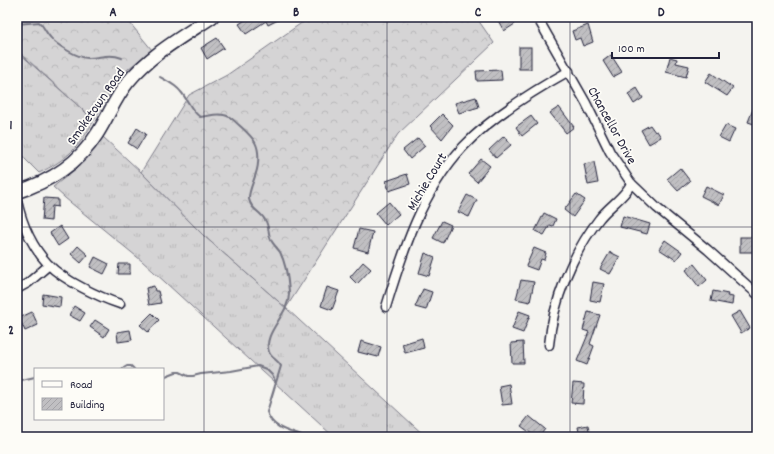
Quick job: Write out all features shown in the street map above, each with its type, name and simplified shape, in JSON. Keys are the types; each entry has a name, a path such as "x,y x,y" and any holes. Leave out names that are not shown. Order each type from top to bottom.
{"main road":[{"name":"Smoketown Road","path":"17,192 44,181 69,165 78,157 97,134 120,93 140,69 163,49 212,17"}],"street":[{"name":"Chancellor Drive","path":"537,17 569,71 610,152 631,183 657,208 756,290"},
{"name":"Michie Court","path":"386,307 398,268 418,216 441,175 453,158 481,130 498,117 543,85 569,71"},
{"path":"549,345 552,318 580,248 600,217 629,189 631,183"},
{"path":"17,201 23,222 31,240 49,265 84,289 120,304"},
{"path":"17,289 28,284 49,265"}],"green space":[{"path":"17,17 125,17 152,50 128,69 113,89 94,120 17,50"},
{"path":"310,17 476,17 494,43 398,134 286,308 203,235 141,172 189,95 227,75"},
{"path":"17,51 94,120 78,145 65,158 39,173 25,159 17,148"},
{"path":"103,137 141,172 203,235 286,308 426,437 334,437 142,261 53,187 77,168"}],"building":[{"path":"250,17 284,17 268,25 266,21 246,34 239,24"},
{"path":"496,17 511,17 515,24 504,31"},
{"path":"588,25 593,42 583,46 580,38 575,40 572,31"},
{"path":"217,38 224,48 207,59 201,48"},
{"path":"519,47 531,47 531,69 519,69"},
{"path":"611,55 622,72 613,77 603,61"},
{"path":"670,57 677,59 676,63 689,66 686,77 666,72"},
{"path":"501,70 502,80 477,81 476,71"},
{"path":"711,73 733,88 727,96 705,82"},
{"path":"637,88 643,98 634,104 628,94"},
{"path":"476,97 479,107 459,113 455,103"},
{"path":"757,99 757,125 748,122"},
{"path":"559,107 574,127 566,133 550,113"},
{"path":"442,114 453,125 442,139 430,126"},
{"path":"531,116 537,124 522,136 516,127"},
{"path":"650,125 661,137 649,144 641,130"},
{"path":"726,125 735,129 729,142 719,137"},
{"path":"137,128 146,134 137,149 128,143"},
{"path":"504,136 511,145 496,158 489,150"},
{"path":"418,138 425,146 410,159 403,150"},
{"path":"481,159 490,166 477,182 468,174"},
{"path":"594,162 598,183 588,185 584,164"},
{"path":"680,168 690,181 678,191 667,179"},
{"path":"407,174 410,184 389,191 386,181"},
{"path":"706,186 724,195 719,205 701,196"},
{"path":"576,194 585,200 573,217 564,210"},
{"path":"467,195 477,200 469,217 458,212"},
{"path":"44,198 58,199 58,207 52,206 51,221 42,220"},
{"path":"389,202 399,214 386,225 376,213"},
{"path":"544,213 556,219 553,226 550,225 544,235 535,231"},
{"path":"623,216 650,224 647,234 620,227"},
{"path":"442,221 451,225 443,243 433,238"},
{"path":"60,226 68,239 58,246 50,233"},
{"path":"359,229 373,232 368,252 354,248"},
{"path":"740,237 757,237 757,252 740,252"},
{"path":"665,240 682,252 676,260 659,249"},
{"path":"78,246 88,255 81,263 71,254"},
{"path":"534,248 546,253 544,260 541,259 537,270 526,266"},
{"path":"610,252 620,257 610,274 600,269"},
{"path":"425,253 435,257 429,276 419,273"},
{"path":"95,257 109,264 104,274 90,267"},
{"path":"363,262 371,269 357,284 350,277"},
{"path":"119,264 130,264 130,274 118,274"},
{"path":"694,264 707,280 699,287 686,270"},
{"path":"521,280 534,282 530,302 516,299"},
{"path":"593,282 604,284 600,302 590,300"},
{"path":"154,286 155,291 158,291 161,303 149,305 146,288"},
{"path":"327,287 339,291 332,310 321,306"},
{"path":"423,289 432,292 426,310 415,307"},
{"path":"713,291 728,294 727,296 733,297 732,305 711,301"},
{"path":"43,294 61,297 60,307 42,304"},
{"path":"74,306 85,313 80,321 69,315"},
{"path":"519,311 530,315 523,333 512,329"},
{"path":"740,311 750,328 741,333 731,316"},
{"path":"32,312 38,325 25,331 19,318"},
{"path":"588,312 600,315 590,344 594,346 587,365 577,361 589,332 583,330"},
{"path":"152,313 159,320 148,332 140,325"},
{"path":"95,320 109,329 104,337 90,327"},
{"path":"130,330 132,340 118,342 117,332"},
{"path":"422,338 424,348 405,353 402,344"},
{"path":"361,341 381,347 378,357 358,352"},
{"path":"523,342 524,363 512,363 511,343"},
{"path":"573,383 584,384 583,404 571,403"},
{"path":"509,384 512,404 502,405 499,386"},
{"path":"529,416 545,429 539,437 536,437 521,426"},
{"path":"588,425 590,437 580,437 578,427"}],"waterway":[{"path":"17,24 39,22 48,35 57,44 79,56 88,58 109,56 122,58"},
{"path":"160,77 171,83 179,90 194,112 200,117 218,114 229,116 248,134 257,146 258,167 250,191 249,199 252,206 266,222 271,240 280,252 284,261 289,291 286,307 269,337 269,352 281,366 267,412 273,423 283,429 305,437"},
{"path":"124,368 127,366 131,366 133,368"},
{"path":"164,377 176,372 193,376 258,366 266,369 275,381"},
{"path":"17,381 34,377"}]}
